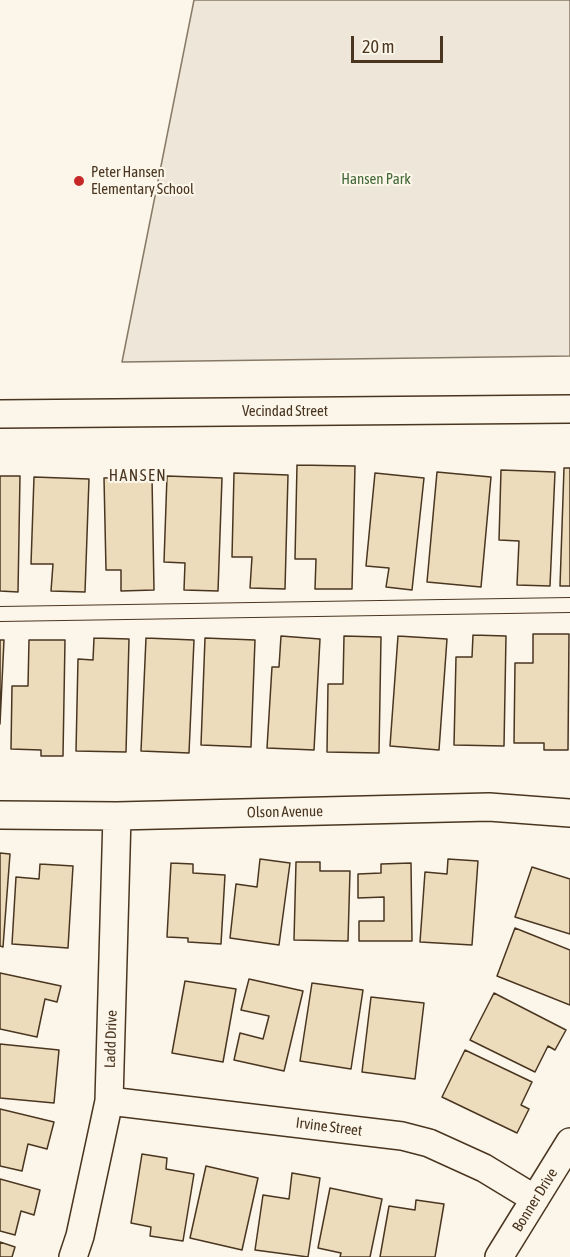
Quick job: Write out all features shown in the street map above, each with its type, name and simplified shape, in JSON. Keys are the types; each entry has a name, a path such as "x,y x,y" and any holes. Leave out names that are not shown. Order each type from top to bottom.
{"street":[{"name":"Vecindad Street","path":"0,414 570,409"},
{"name":"Olson Avenue","path":"0,815 117,816 489,807 570,813"},
{"name":"Ladd Drive","path":"73,1257 80,1236 110,1101 117,816"},
{"name":"Irvine Street","path":"110,1101 402,1136 429,1143 484,1168 535,1199"},
{"name":"Bonner Drive","path":"499,1257 570,1142"}],"lane":[{"path":"0,614 570,605"}],"green space":[{"name":"Hansen Park","path":"194,0 570,0 570,356 122,362"}],"building":[{"path":"297,465 355,466 352,589 315,589 316,559 295,559"},
{"path":"564,468 570,468 570,586 560,586"},
{"path":"501,470 555,472 550,586 517,585 519,541 499,540"},
{"path":"437,472 491,477 481,587 427,582"},
{"path":"234,473 288,475 285,589 250,588 252,557 232,557"},
{"path":"375,473 424,478 412,590 386,587 389,568 366,566"},
{"path":"0,476 20,476 18,592 0,591"},
{"path":"167,476 222,478 218,591 184,590 185,563 164,562"},
{"path":"34,477 89,479 85,592 51,591 53,564 31,564"},
{"path":"152,477 154,590 121,591 121,570 106,570 104,478"},
{"path":"533,634 569,634 568,750 544,750 544,743 514,743 515,663 533,663"},
{"path":"473,635 506,636 504,746 454,745 456,657 472,657"},
{"path":"281,636 320,639 314,750 267,748 272,667 279,667"},
{"path":"344,636 381,637 379,753 327,752 328,684 343,684"},
{"path":"398,636 447,639 439,750 390,746"},
{"path":"94,638 129,639 126,752 76,751 78,659 93,660"},
{"path":"146,638 194,640 189,753 141,751"},
{"path":"205,638 255,640 251,747 201,745"},
{"path":"0,640 4,640 0,724"},
{"path":"29,640 65,640 63,756 41,756 41,750 11,749 12,686 28,686"},
{"path":"0,853 10,854 3,947 0,946"},
{"path":"260,859 290,863 279,945 230,938 236,884 257,887"},
{"path":"448,859 478,861 472,945 420,942 425,872 447,874"},
{"path":"296,862 320,862 320,871 350,871 348,941 294,940"},
{"path":"171,863 193,864 193,873 225,875 221,944 188,942 188,938 167,937"},
{"path":"411,863 412,941 359,941 359,921 384,921 384,897 358,898 358,874 381,873 381,864"},
{"path":"40,864 73,866 68,948 12,944 16,877 39,879"},
{"path":"532,867 570,879 570,934 515,917"},
{"path":"515,928 570,950 570,1005 497,976"},
{"path":"0,973 61,986 57,1002 45,999 37,1037 0,1029"},
{"path":"249,979 303,991 284,1071 234,1060 240,1033 263,1039 269,1016 241,1010"},
{"path":"185,981 236,989 223,1062 172,1053"},
{"path":"312,983 363,990 351,1069 300,1061"},
{"path":"494,993 566,1030 555,1050 548,1046 535,1072 470,1040"},
{"path":"371,997 424,1003 415,1079 362,1072"},
{"path":"0,1044 59,1050 54,1103 0,1098"},
{"path":"465,1050 532,1082 521,1105 529,1109 517,1133 442,1097"},
{"path":"0,1109 54,1122 47,1149 28,1144 22,1171 0,1166"},
{"path":"142,1154 167,1158 166,1169 194,1174 183,1241 150,1236 151,1227 131,1223"},
{"path":"206,1166 258,1178 242,1250 190,1238"},
{"path":"292,1173 320,1178 308,1257 255,1250 263,1195 289,1199"},
{"path":"0,1179 40,1190 34,1215 21,1211 15,1235 0,1231"},
{"path":"330,1188 382,1199 370,1257 340,1257 341,1253 318,1248"},
{"path":"416,1200 444,1204 435,1257 380,1257 389,1206 415,1210"},
{"path":"0,1242 15,1247 12,1257 0,1257"}],"place":[{"name":"Peter Hansen Elementary School","path":"79,181"}],"district":[{"name":"HANSEN","path":"138,476"}]}
